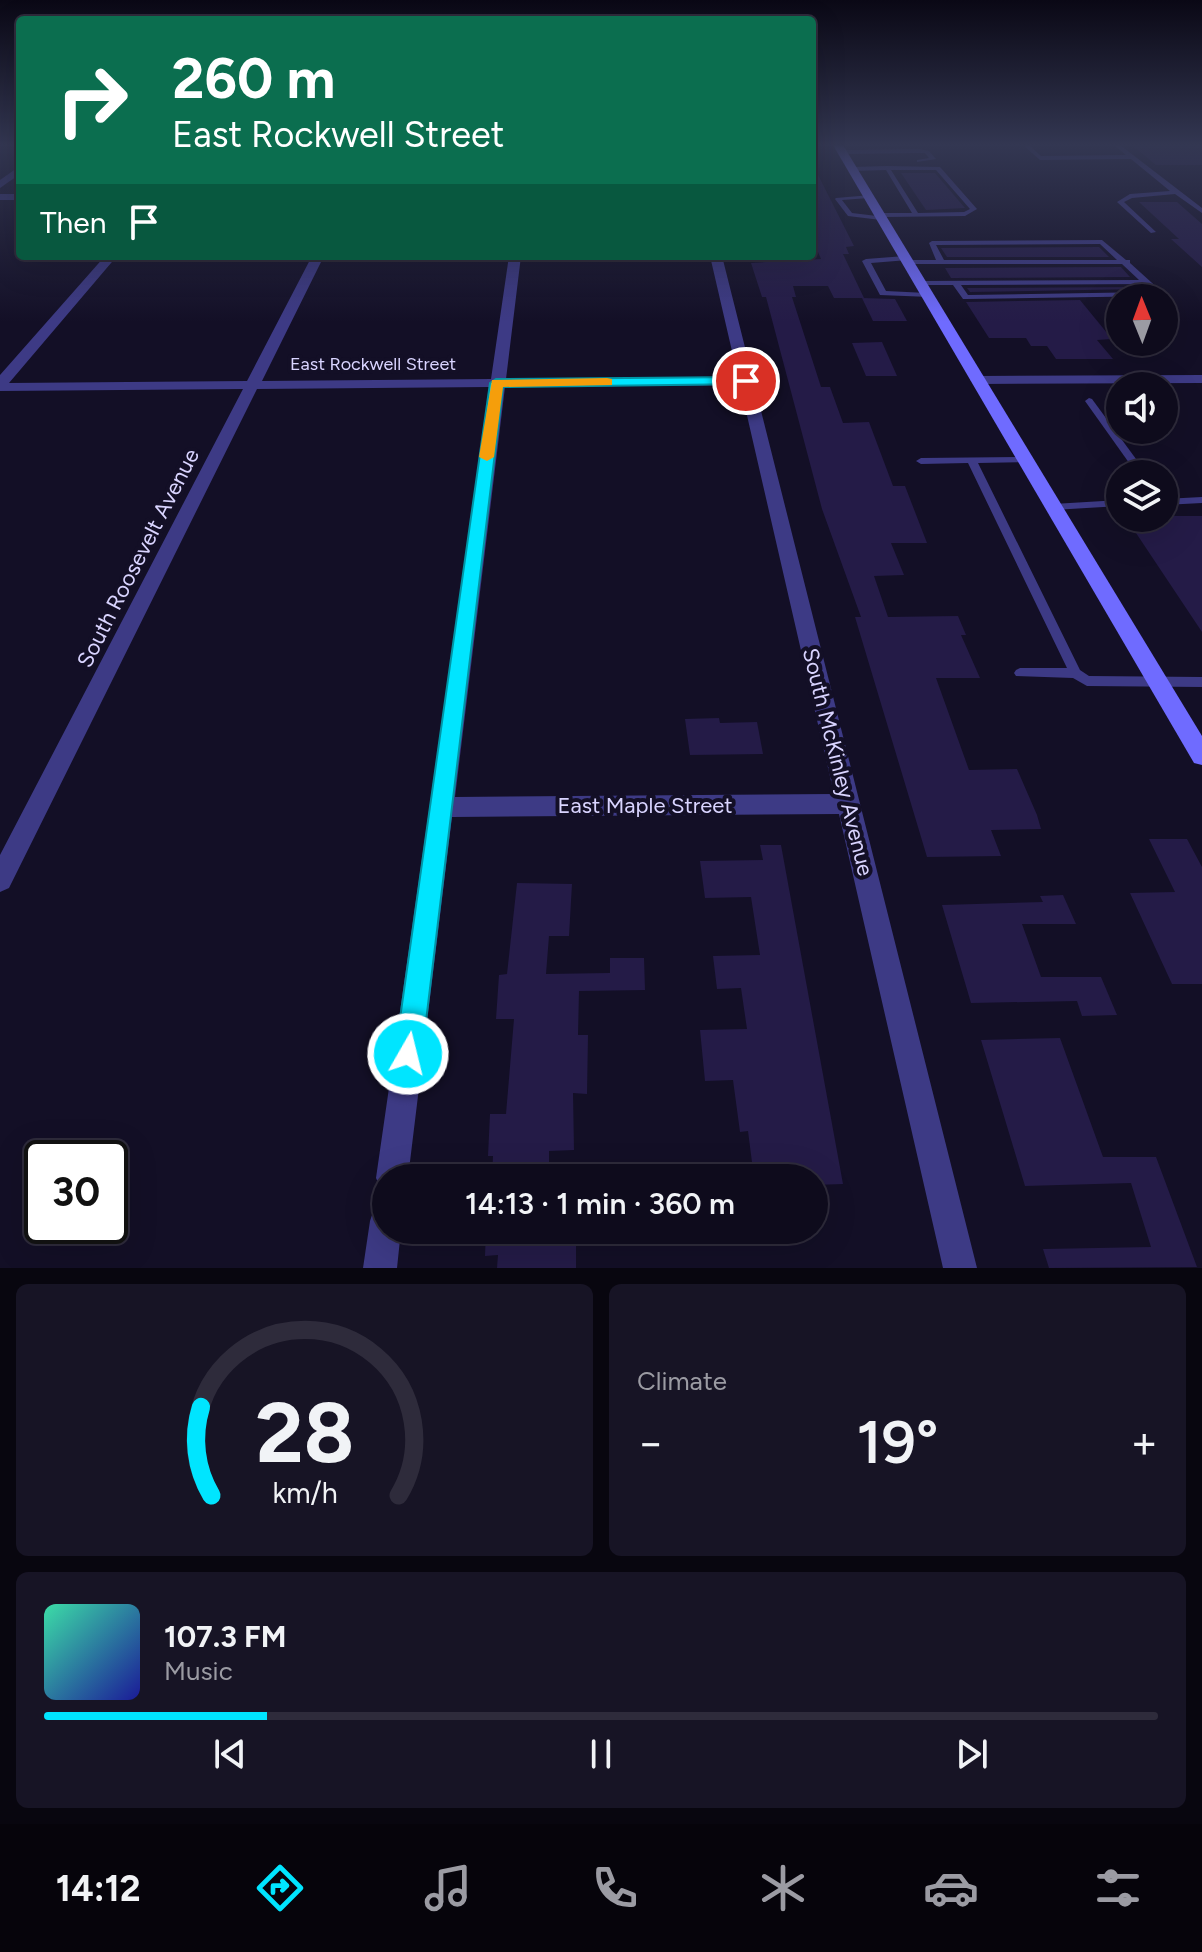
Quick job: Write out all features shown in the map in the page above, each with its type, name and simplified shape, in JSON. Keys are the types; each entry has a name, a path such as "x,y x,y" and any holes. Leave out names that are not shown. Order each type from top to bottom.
{"street":[{"path":"874,204 1158,682 1193,725 1202,756"},
{"path":"0,386 108,260"},
{"name":"South Roosevelt Avenue","path":"0,880 316,260"},
{"path":"394,1164 514,260"},
{"name":"South McKinley Avenue","path":"717,260 960,1268"},
{"path":"977,380 1202,379"},
{"name":"East Rockwell Street","path":"0,386 746,381"},
{"name":"East Maple Street","path":"442,807 848,804"},
{"path":"380,1268 383,1244"}],"lane":[{"path":"842,204 850,215 881,216 965,214 974,209 970,204"},
{"path":"910,204 916,214"},
{"path":"1122,204 1153,232"},
{"path":"941,262 932,243 1102,242 1127,262 1158,296 966,297 955,283"},
{"path":"1127,262 866,261 883,293 955,283 1147,282"},
{"path":"1089,401 1132,460"},
{"path":"921,461 1025,460"},
{"path":"972,461 1075,673 1087,681 1202,682"},
{"path":"1178,501 1202,500"},
{"path":"1053,507 1106,504"},
{"path":"1020,673 1075,673"}],"building":[{"path":"816,204 833,204 854,246 846,247 849,254 843,254 864,298 834,298 828,286 793,286 796,297 792,297 821,387 830,387 843,423 869,422 893,486 905,486 927,543 891,543 904,575 874,576 888,617 958,616 966,635 961,635 980,678 936,678 969,770 1017,769 1037,815 1041,829 991,830 1001,856 927,857 855,617 861,617 822,509 766,297 762,297 751,263 821,259 816,247"},
{"path":"922,204 962,204 965,208 926,210"},
{"path":"1141,204 1179,204 1202,224 1202,267 1171,239 1179,239"},
{"path":"1099,247 1109,257 947,257 941,248"},
{"path":"1121,267 1130,277 951,278 945,268"},
{"path":"1106,287 1106,290 970,292 967,288"},
{"path":"862,298 895,299 907,321 873,321"},
{"path":"1080,300 1106,332 1106,339 1097,340 1106,351 1106,356 1113,359 1056,359 1047,346 1031,346 1026,338 989,338 966,302"},
{"path":"882,342 897,376 866,376 852,343"},
{"path":"1178,516 1202,516 1202,632 1135,532 1178,532"},
{"path":"719,718 720,723 757,722 763,754 690,755 685,719"},
{"path":"1149,839 1187,839 1202,867 1202,984 1172,984 1130,893 1175,892"},
{"path":"760,845 781,845 843,1184 828,1185 828,1164 752,1164 748,1131 740,1132 733,1080 705,1081 700,1030 747,1029 741,988 717,989 713,956 760,955 751,897 705,898 700,861 763,860"},
{"path":"517,883 572,884 569,936 549,936 546,974 610,973 610,958 644,958 645,990 579,991 578,1035 588,1035 587,1094 573,1093 574,1150 549,1151 549,1164 493,1164 493,1156 488,1156 490,1114 506,1114 514,1019 496,1019 499,975 507,974"},
{"path":"1063,895 1076,924 1022,924 1041,977 1101,977 1117,1015 1082,1016 1077,1001 971,1003 942,905 1043,902 1040,896"},
{"path":"1060,1038 1103,1157 1156,1157 1197,1267 1049,1268 1043,1249 1151,1247 1131,1183 1025,1186 981,1040"},
{"path":"485,1244 576,1244 576,1268 497,1268 498,1255 485,1256"}],"slow traffic":[{"path":"487,457 496,383 607,382"}],"route":[{"path":"408,1054 496,383 746,381"}]}
